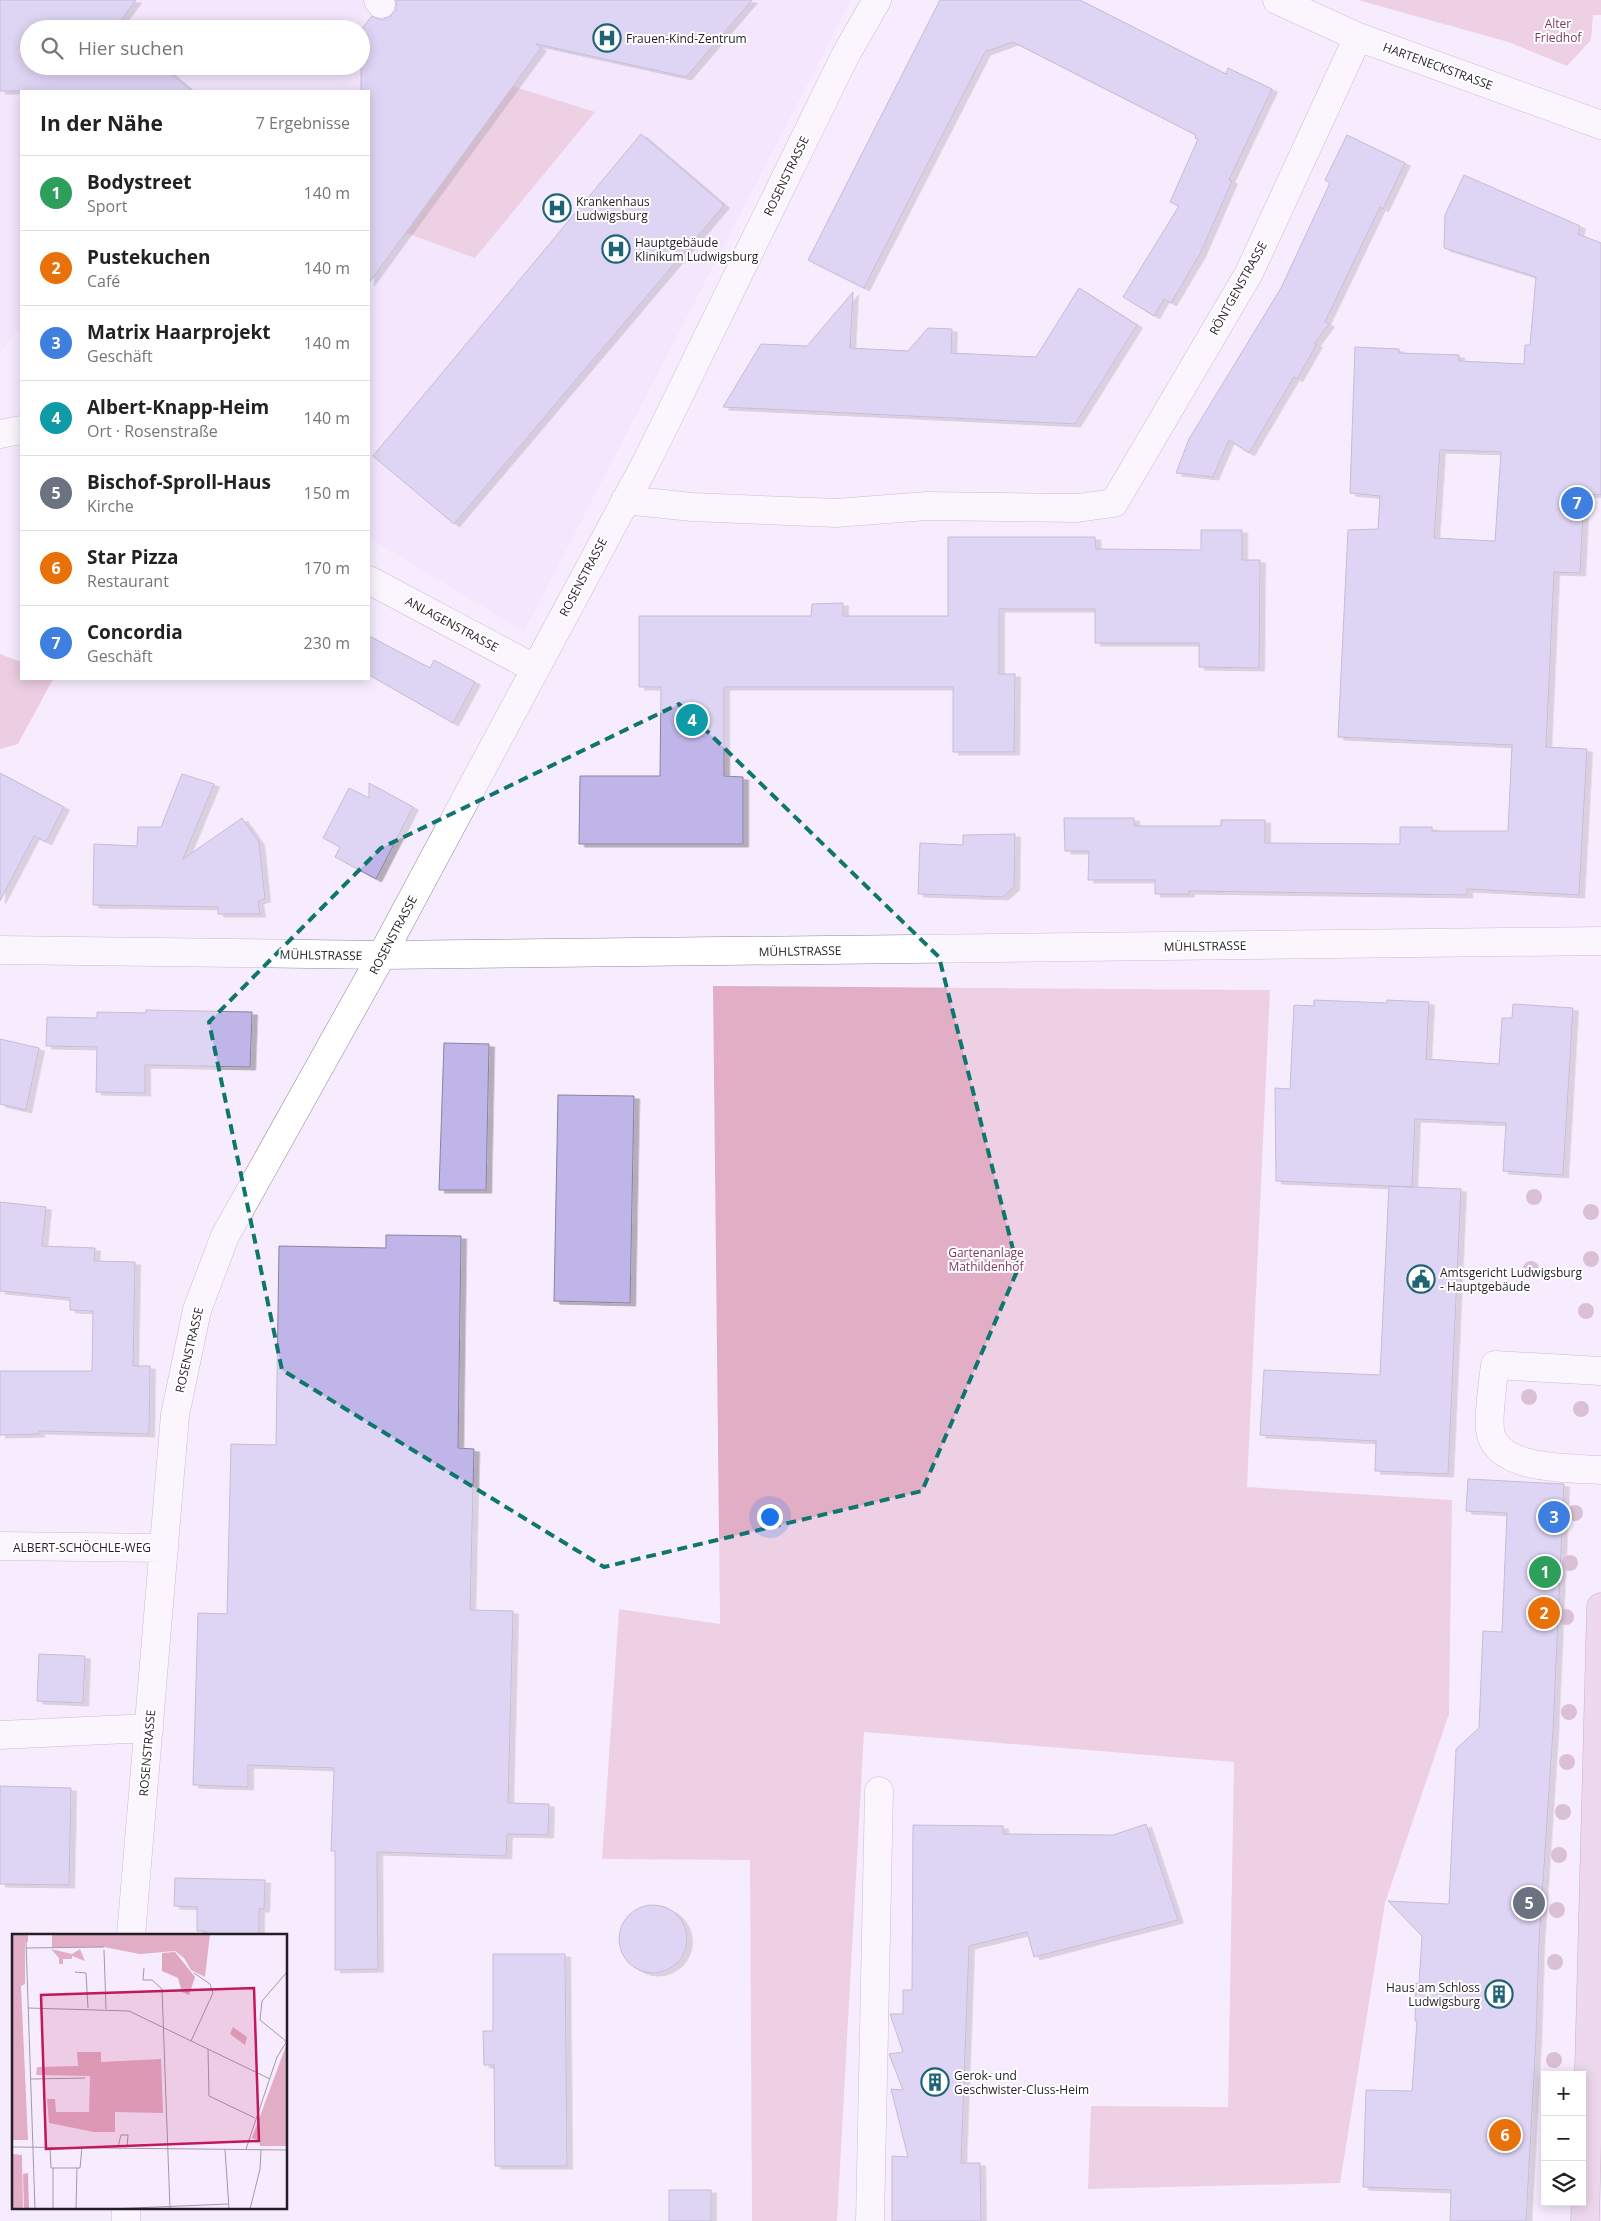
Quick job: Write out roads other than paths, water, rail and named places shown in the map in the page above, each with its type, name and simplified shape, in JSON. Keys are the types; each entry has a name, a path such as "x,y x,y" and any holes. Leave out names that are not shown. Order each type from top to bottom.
{"main road":[{"path":"1585,2221 1594,2178 1601,1607"}],"street":[{"name":"ROSENSTRASSE","path":"131,1934 175,1415 197,1310 225,1236 382,955 648,458 845,56 877,0"},
{"name":"HARTENECKSTRASSE","path":"1277,0 1358,37 1601,125"},
{"name":"RÖNTGENSTRASSE","path":"625,500 692,507 836,513 927,506 999,505 1077,508 1114,503 1249,273 1358,37"},
{"path":"0,434 20,430"},
{"name":"ANLAGENSTRASSE","path":"370,581 534,668"},
{"name":"MÜHLSTRASSE","path":"0,950 382,955 1601,941"},
{"path":"1601,1370 1495,1364 1490,1430 1496,1445 1519,1460 1531,1464 1601,1470"},
{"name":"ALBERT-SCHÖCHLE-WEG","path":"0,1546 164,1548"},
{"path":"0,1735 149,1728"},
{"path":"870,2221 879,1791"},
{"path":"126,2208 126,2221"}],"place":[{"name":"Frauen-Kind-Zentrum","path":"607,38"},
{"name":"Krankenhaus Ludwigsburg","path":"557,208"},
{"name":"Hauptgebäude Klinikum Ludwigsburg","path":"616,249"},
{"name":"Concordia","path":"1577,503"},
{"name":"Albert-Knapp-Heim","path":"692,720"},
{"name":"Amtsgericht Ludwigsburg - Hauptgebäude","path":"1421,1279"},
{"name":"Matrix Haarprojekt","path":"1554,1517"},
{"name":"Bodystreet","path":"1545,1572"},
{"name":"Pustekuchen","path":"1544,1613"},
{"name":"Bischof-Sproll-Haus","path":"1529,1903"},
{"name":"Haus am Schloss Ludwigsburg","path":"1499,1994"},
{"name":"Gerok- und Geschwister-Cluss-Heim","path":"935,2082"},
{"name":"Star Pizza","path":"1505,2135"}],"park label":[{"name":"Alter Friedhof","path":"1558,30"},
{"name":"Gartenanlage Mathildenhof","path":"986,1259"}]}
